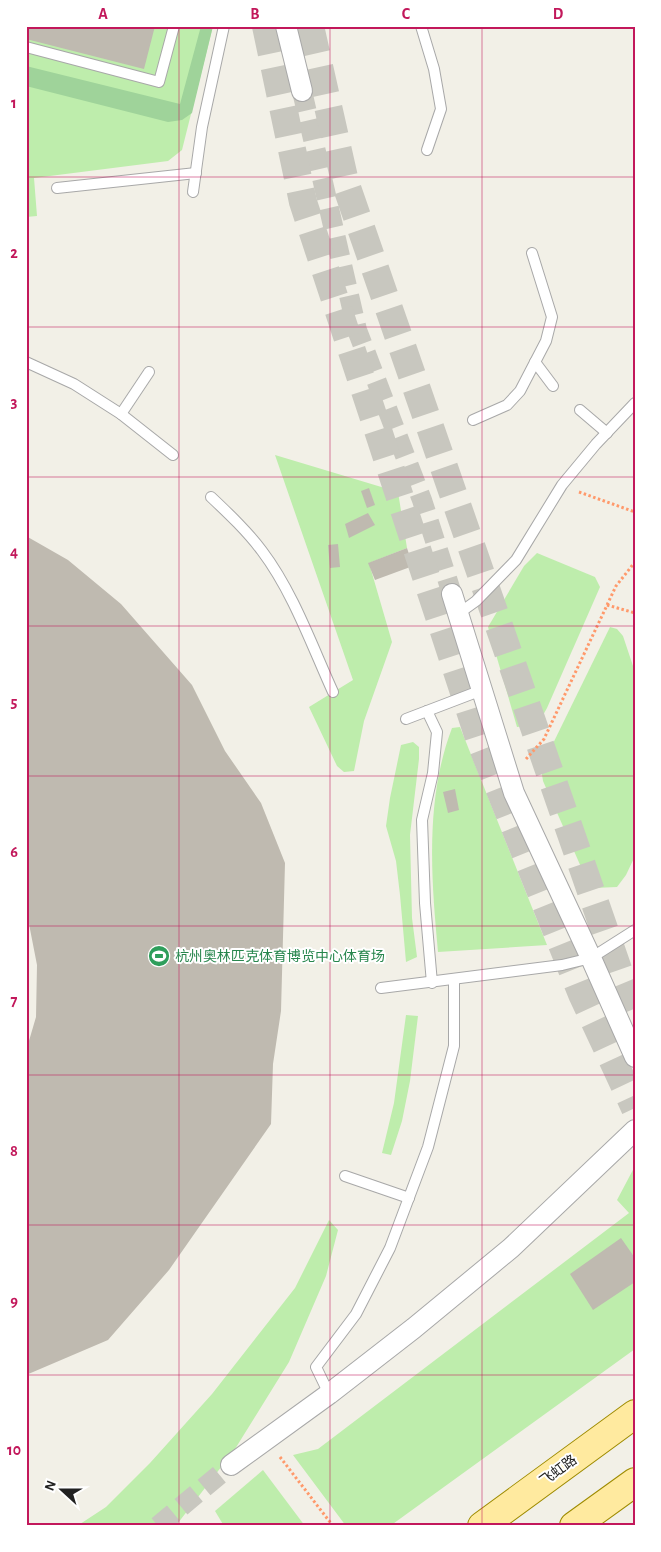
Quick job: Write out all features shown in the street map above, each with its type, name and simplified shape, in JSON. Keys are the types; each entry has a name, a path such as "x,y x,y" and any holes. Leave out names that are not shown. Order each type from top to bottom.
{"main road":[{"name":"飞虹路","path":"482,1526 635,1414"},
{"path":"574,1526 635,1482"}],"street":[{"path":"286,26 302,91"},
{"path":"452,594 514,793 635,1057"},
{"path":"230,1465 329,1394 414,1328 511,1248 635,1130"}],"lane":[{"path":"26,47 159,82 174,26"},
{"path":"193,192 202,126 224,26"},
{"path":"421,26 434,69 441,109 427,150"},
{"path":"57,188 196,173"},
{"path":"473,420 507,405 520,391 546,341 552,317 532,253"},
{"path":"26,362 74,384 121,414 173,455"},
{"path":"535,362 553,386"},
{"path":"121,414 150,372"},
{"path":"458,614 476,601 516,560 562,486 635,403"},
{"path":"580,410 607,433"},
{"path":"211,497 237,521 262,552 284,586 333,692"},
{"path":"406,719 482,690"},
{"path":"427,711 437,732 433,773 422,820 425,903 432,983"},
{"path":"381,988 562,965 591,958 635,930"},
{"path":"329,1394 316,1367 356,1314 390,1248 428,1147 454,1046 454,980"},
{"path":"345,1176 409,1198"}],"path":[{"path":"562,486 635,512"},
{"path":"510,779 544,739 616,586 635,562"},
{"path":"607,605 635,613"},
{"path":"267,1439 333,1526"}],"green space":[{"path":"26,26 213,26 182,150 168,161 34,178 37,216 26,217"},
{"path":"201,26 213,26 192,113 182,120 168,122 26,86 26,66 180,104"},
{"path":"275,455 398,492 407,548 369,563 392,642 364,721 354,771 344,772 337,766 309,707 353,680"},
{"path":"537,553 595,577 600,587 547,708 538,724 517,727 488,627 524,566"},
{"path":"610,627 617,629 623,636 635,672 635,856 626,875 617,887 594,888 589,885 543,781 541,768"},
{"path":"460,727 547,945 438,952 432,867 434,810 437,782 443,755 452,728"},
{"path":"413,742 419,747 410,835 412,918 417,957 406,962 396,861 386,826 401,745"},
{"path":"406,1015 418,1016 410,1081 402,1121 391,1155 382,1153 394,1103"},
{"path":"635,1166 635,1349 390,1526 346,1526 293,1455 318,1449 629,1213 617,1200"},
{"path":"329,1220 338,1230 326,1276 289,1362 235,1449 176,1526 77,1526 106,1507 150,1463 212,1394 295,1288"},
{"path":"263,1470 305,1526 224,1526 215,1511"}],"building":[{"path":"26,26 155,26 144,69 26,39"},
{"path":"369,488 375,505 367,508 361,491"},
{"path":"368,513 375,525 349,538 345,524"},
{"name":"杭州奥林匹克体育博览中心体育场","path":"26,536 68,560 121,604 192,685 225,751 261,803 285,863 281,1011 273,1064 271,1124 169,1270 108,1340 26,1375 26,1051 36,1017 37,965 26,917"},
{"path":"338,544 340,567 330,568 328,545"},
{"path":"407,548 413,566 375,580 368,563"},
{"path":"455,789 459,810 448,813 443,792"},
{"path":"621,1238 635,1258 635,1282 593,1310 570,1274"}],"tunnel":[{"path":"266,26 303,202 479,738 582,994 635,1108"},
{"path":"310,26 345,182 620,975 635,1011"},
{"path":"302,91 357,330 422,500 452,594"},
{"path":"158,1526 231,1465"}],"place":[{"name":"杭州奥林匹克体育博览中心体育场","path":"159,956"}]}
